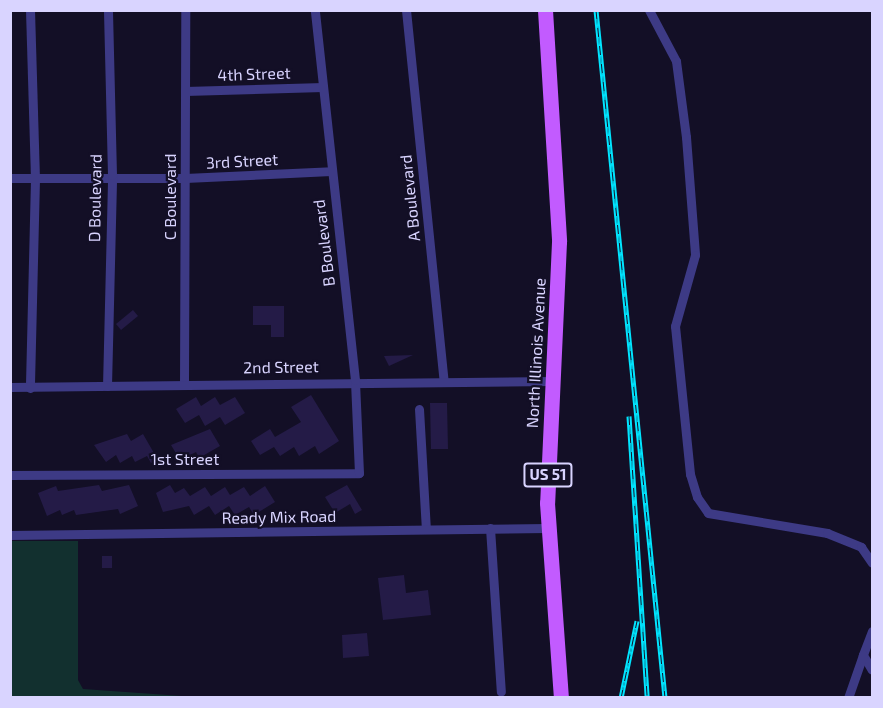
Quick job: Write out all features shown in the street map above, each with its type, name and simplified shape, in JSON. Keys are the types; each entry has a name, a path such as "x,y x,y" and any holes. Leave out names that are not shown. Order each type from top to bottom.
{"main road":[{"name":"North Illinois Avenue","path":"545,10 559,242 548,528 561,698"}],"street":[{"path":"30,10 34,178 30,388"},
{"name":"D Boulevard","path":"107,386 112,175 108,10"},
{"name":"C Boulevard","path":"184,384 185,10"},
{"name":"B Boulevard","path":"315,10 355,380 359,473"},
{"name":"A Boulevard","path":"406,10 444,382"},
{"path":"649,10 676,61 686,137 695,255 675,326 690,474 697,497 708,513 827,533 861,547 873,563"},
{"name":"4th Street","path":"185,91 323,87"},
{"name":"3rd Street","path":"10,178 112,175 185,178 331,171"},
{"name":"2nd Street","path":"10,387 355,380 552,381"},
{"path":"418,409 426,529"},
{"name":"1st Street","path":"10,475 359,473"},
{"path":"490,528 501,692"},
{"name":"Ready Mix Road","path":"10,535 548,528"},
{"path":"848,698 873,631"},
{"path":"863,655 873,670"}],"green space":[{"path":"11,541 78,541 78,680 83,689 196,697 11,697"}],"building":[{"path":"253,306 284,306 284,337 271,337 271,325 253,325"},
{"path":"133,310 138,316 121,330 116,324"},
{"path":"413,355 389,366 384,356"},
{"path":"311,395 339,441 319,454 315,446 299,456 294,447 280,456 274,447 260,455 251,441 270,429 275,437 301,422 291,407"},
{"path":"196,397 201,406 215,397 220,405 235,397 245,413 225,425 220,417 205,426 199,415 185,423 176,409"},
{"path":"430,403 447,403 448,449 431,449"},
{"path":"210,429 220,446 199,458 196,452 180,460 171,445"},
{"path":"127,434 131,441 143,434 158,460 151,463 147,456 135,462 132,456 120,463 116,455 106,462 94,445"},
{"path":"99,485 102,491 129,485 138,506 120,514 118,509 76,515 74,510 62,515 60,510 47,516 38,493 56,486 58,491"},
{"path":"170,485 175,493 184,488 190,496 205,487 211,496 225,487 230,495 244,487 250,496 265,486 275,502 254,515 249,507 235,515 229,506 215,515 209,506 194,515 189,506 163,512 156,493"},
{"path":"347,485 362,510 355,514 350,504 335,513 325,497"},
{"path":"102,556 112,556 112,568 102,568"},
{"path":"404,575 406,593 428,590 431,615 383,620 378,578"},
{"path":"367,633 369,656 343,658 342,635"}],"railway":[{"path":"596,10 665,698"},
{"path":"629,416 647,698"},
{"path":"621,698 637,621"}]}
